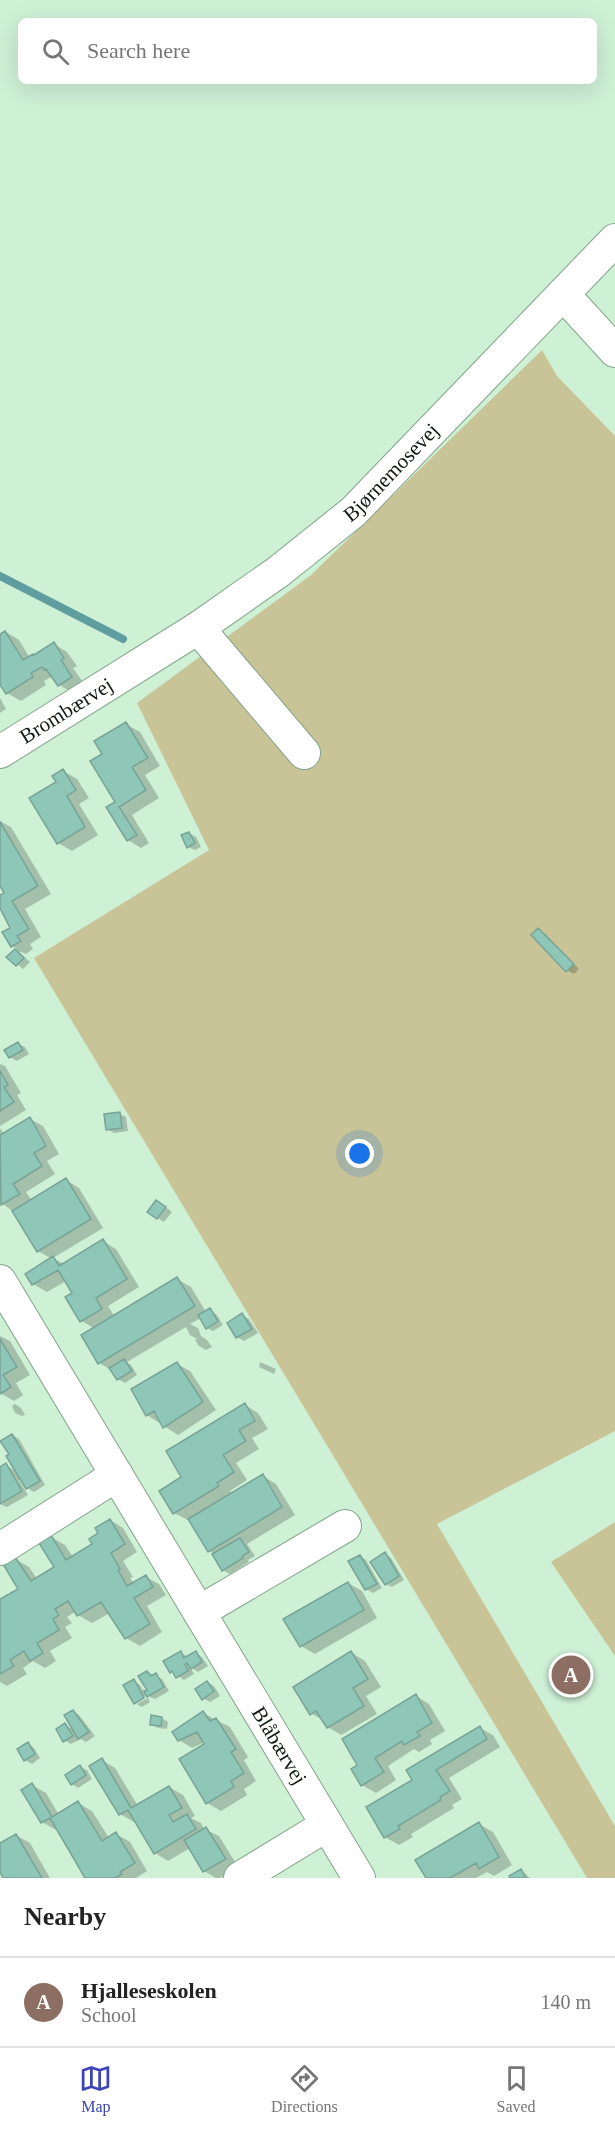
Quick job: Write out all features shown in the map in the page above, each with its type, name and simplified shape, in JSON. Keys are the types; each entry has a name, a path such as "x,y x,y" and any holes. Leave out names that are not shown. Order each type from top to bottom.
{"street":[{"name":"Bjørnemosevej","path":"134,670 278,572 353,512 615,240"},
{"path":"563,294 615,351"},
{"path":"198,628 304,753"},
{"name":"Brombærvej","path":"0,752 134,670"},
{"name":"Blåbærvej","path":"0,1281 359,1878"},
{"path":"0,1549 117,1475"},
{"path":"199,1612 345,1526"},
{"path":"240,1878 327,1825"}],"shaded area":[{"path":"542,350 557,376 615,436 615,1431 437,1524 615,1826 615,1878 587,1878 34,958 209,850 137,703 311,575"},
{"path":"615,1522 615,1656 551,1562"}],"building":[{"path":"5,631 23,660 54,642 64,658 61,660 72,677 58,686 42,667 31,673 33,677 6,694 0,685 0,634"},
{"path":"126,722 148,758 132,767 146,790 119,807 137,835 127,841 106,807 115,802 90,761 102,754 94,741"},
{"path":"63,769 76,790 67,796 85,827 57,844 29,798 56,782 52,776"},
{"path":"0,822 38,886 12,901 29,929 17,936 21,941 11,947 2,932 10,928 0,908 0,895 4,893 0,886"},
{"path":"189,832 195,843 187,848 181,835"},
{"path":"538,928 574,964 566,972 531,935"},
{"path":"15,949 24,958 16,966 6,957"},
{"path":"18,1042 23,1050 9,1058 4,1050"},
{"path":"0,1071 8,1085 4,1087 14,1102 0,1111"},
{"path":"120,1112 122,1128 106,1130 104,1114"},
{"path":"30,1117 46,1146 34,1153 42,1166 13,1184 20,1194 1,1205 0,1135"},
{"path":"66,1178 91,1219 37,1252 12,1211"},
{"path":"156,1200 166,1207 157,1219 147,1212"},
{"path":"103,1239 127,1279 96,1298 102,1309 80,1322 65,1297 72,1293 58,1270 32,1285 25,1274 53,1256 59,1266"},
{"path":"177,1277 195,1306 98,1364 81,1335"},
{"path":"210,1308 218,1321 206,1329 198,1315"},
{"path":"242,1313 252,1329 236,1338 227,1323"},
{"path":"0,1339 17,1367 3,1375 11,1387 0,1394"},
{"path":"124,1359 132,1371 117,1380 109,1368"},
{"path":"177,1362 203,1402 163,1428 154,1411 146,1416 131,1389"},
{"path":"245,1403 255,1421 239,1430 246,1441 223,1455 234,1472 217,1483 219,1486 173,1514 159,1491 181,1477 166,1451"},
{"path":"12,1434 40,1481 26,1489 6,1456 9,1454 0,1441"},
{"path":"6,1463 22,1491 0,1504 0,1467"},
{"path":"263,1474 282,1507 208,1552 188,1519"},
{"path":"110,1519 125,1544 111,1553 127,1586 146,1575 153,1587 134,1598 150,1624 125,1639 101,1602 77,1616 68,1601 55,1609 59,1615 53,1619 59,1630 37,1643 43,1653 30,1661 24,1651 10,1660 14,1666 0,1674 0,1599 18,1589 3,1564 15,1557 31,1581 54,1567 39,1543 51,1535 66,1560 92,1544 89,1539 98,1533 95,1528"},
{"path":"240,1538 249,1552 222,1571 212,1554"},
{"path":"385,1552 399,1576 385,1585 370,1562"},
{"path":"360,1555 377,1584 365,1590 348,1561"},
{"path":"348,1582 364,1610 300,1647 283,1619"},
{"path":"181,1651 184,1658 196,1651 202,1662 191,1669 187,1663 185,1664 188,1671 176,1678 163,1661"},
{"path":"351,1651 368,1679 353,1688 364,1706 327,1728 316,1711 310,1715 293,1687"},
{"path":"147,1671 151,1676 156,1673 164,1687 147,1697 144,1691 147,1690 138,1676"},
{"path":"134,1679 144,1698 134,1704 123,1685"},
{"path":"207,1681 214,1691 202,1700 195,1689"},
{"path":"416,1694 432,1723 417,1732 420,1736 404,1745 402,1741 375,1758 384,1772 361,1786 351,1769 357,1765 342,1739"},
{"path":"73,1710 89,1732 78,1739 64,1715"},
{"path":"203,1711 210,1721 216,1718 236,1749 231,1752 244,1773 231,1781 234,1787 206,1804 179,1759 204,1744 197,1732 178,1741 172,1732"},
{"path":"151,1715 162,1717 161,1726 150,1725"},
{"path":"65,1723 73,1736 63,1742 56,1729"},
{"path":"480,1726 487,1739 436,1770 450,1791 440,1797 441,1800 398,1826 400,1829 384,1838 366,1807 412,1780 406,1770"},
{"path":"28,1742 35,1754 24,1761 17,1749"},
{"path":"102,1758 131,1808 169,1786 182,1808 169,1815 173,1822 187,1814 196,1829 154,1854 128,1810 119,1815 89,1766"},
{"path":"80,1765 86,1775 71,1785 65,1775"},
{"path":"32,1783 52,1817 78,1801 102,1841 116,1832 135,1863 115,1878 85,1878 50,1818 41,1823 21,1790"},
{"path":"479,1822 499,1857 479,1869 476,1863 450,1878 426,1878 415,1860"},
{"path":"206,1827 226,1859 203,1872 184,1840"},
{"path":"16,1834 42,1878 3,1878 0,1872 0,1843"},
{"path":"521,1869 526,1878 510,1878 509,1876"}],"waterway":[{"path":"0,576 123,639"}],"place":[{"name":"Hjalleseskolen","path":"571,1675"}]}
